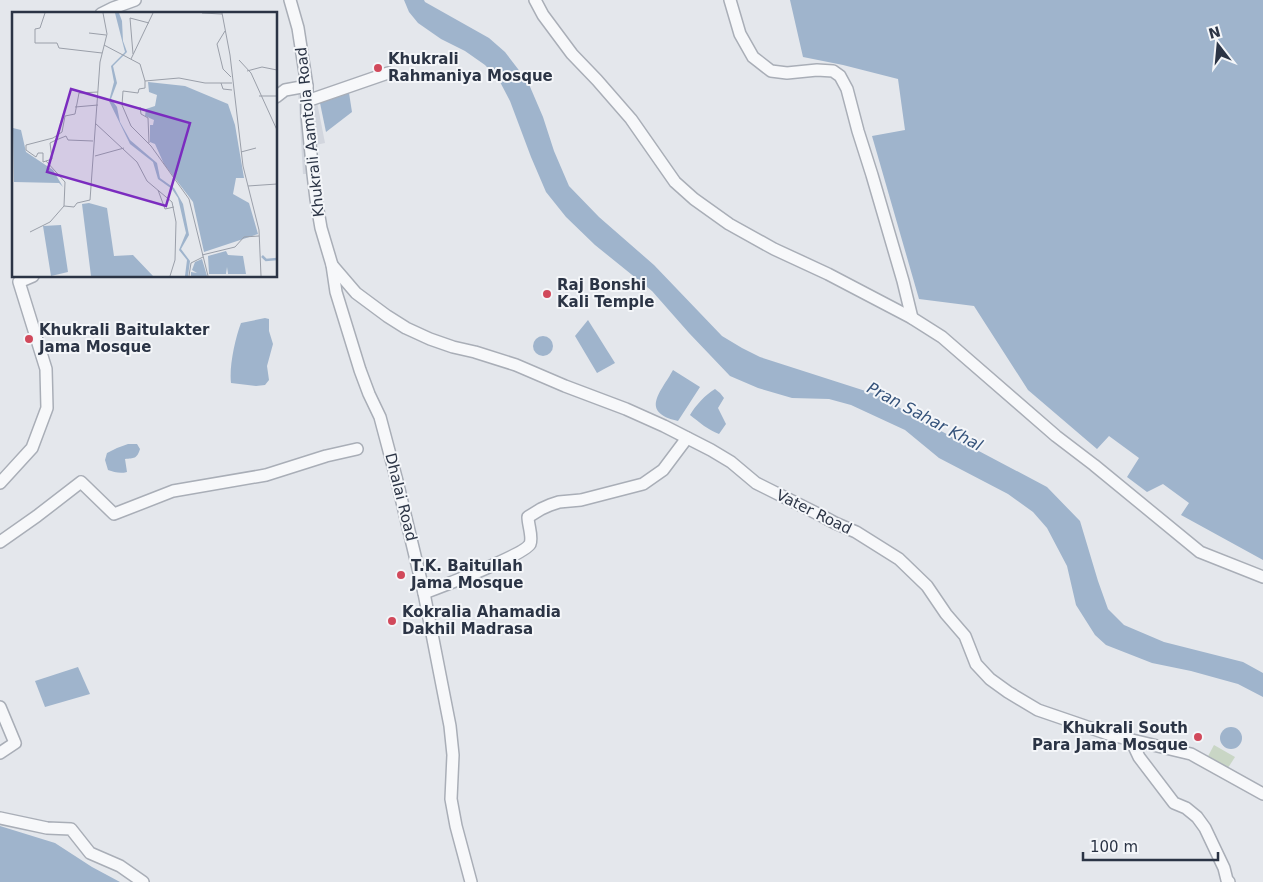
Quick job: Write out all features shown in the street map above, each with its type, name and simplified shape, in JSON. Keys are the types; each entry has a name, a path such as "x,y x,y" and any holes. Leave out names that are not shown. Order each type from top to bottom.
{"street":[{"path":"105,12 135,0"},
{"name":"Khukrali Aamtola Road","path":"290,0 298,28 307,86 307,114 316,199 321,228 332,265"},
{"path":"535,0 543,15 572,54 631,118 675,182 694,199 728,224 912,318 942,337 1056,436 1200,552 1263,577"},
{"path":"730,0 740,34 753,57 771,72 787,74 817,70 833,71 840,76 846,89 872,175 912,318"},
{"path":"307,101 388,73"},
{"path":"278,95 285,90 307,86"},
{"name":"Vater Road","path":"332,265 356,293 406,328 430,340 516,365 664,426 731,462 756,483 856,532 899,559 928,586 946,614 965,636 976,664 990,679 1038,710 1111,735 1192,754 1263,794"},
{"name":"Dhalai Road","path":"332,265 336,292 360,370 380,417 424,593 450,726 452,755 451,799 471,882"},
{"path":"0,483 32,448 47,408 46,369 19,282 28,278"},
{"path":"424,593 493,565 528,547 531,542 528,517 542,509 559,502 581,500 643,484 663,470 687,438"},
{"path":"0,542 81,482 114,514 173,491 266,475 326,456 357,449"},
{"path":"0,708 15,742 0,753"},
{"path":"1131,740 1140,756 1174,803 1186,808 1197,817 1205,828 1229,882"},
{"path":"0,818 47,828 71,829 90,853 120,866 143,882"}],"shaded area":[{"path":"306,88 311,174 303,174 298,89"},
{"path":"317,102 325,143 311,146 308,105"}],"green space":[{"path":"1214,745 1235,757 1226,771 1206,760"}],"water":[{"path":"404,0 424,0 489,38 505,52 528,82 569,186 599,217 654,265 722,336 760,357 878,395 924,422 1047,487 1080,521 1108,609 1124,625 1164,642 1243,662 1263,673 1263,697 1238,684 1152,663 1106,645 1095,635 1076,605 1067,566 1047,528 1033,512 1008,494 939,458 905,430 851,405 829,399 792,398 758,388 730,376 652,291 595,245 566,217 546,192 510,101 499,80 485,65 418,23 409,12"},
{"path":"790,0 1263,0 1263,560 1181,515 1189,503 1163,484 1147,492 1127,477 1139,458 1109,436 1097,449 1028,390 974,306 919,299 872,136 905,130 898,79 803,57"},
{"path":"349,93 352,112 326,132 320,103"},
{"path":"265,318 269,319 269,331 273,344 267,366 269,380 265,385 256,386 231,383 233,353 241,323"},
{"path":"588,320 615,363 597,373 575,336"},
{"path":"543,336 550,339 553,346 550,353 543,356 536,353 533,346 536,339"},
{"path":"673,370 700,387 678,421 666,417 656,407 659,393"},
{"path":"715,389 724,398 718,408 726,424 719,434 707,428 690,415 701,400"},
{"path":"128,444 137,444 140,449 135,457 125,459 127,472 119,473 108,470 105,460 107,453"},
{"path":"78,667 90,694 45,707 35,681"},
{"path":"1231,727 1239,730 1242,738 1239,746 1231,749 1223,746 1220,738 1223,730"},
{"path":"0,826 55,843 92,867 120,882 0,882"}],"place":[{"name":"Khukrali Rahmaniya Mosque","path":"378,68"},
{"name":"Raj Bonshi Kali Temple","path":"547,294"},
{"name":"Khukrali Baitulakter Jama Mosque","path":"29,339"},
{"name":"T.K. Baitullah Jama Mosque","path":"401,575"},
{"name":"Kokralia Ahamadia Dakhil Madrasa","path":"392,621"},
{"name":"Khukrali South Para Jama Mosque","path":"1198,737"}],"water label":[{"name":"Pran Sahar Khal","path":"925,416"}]}
